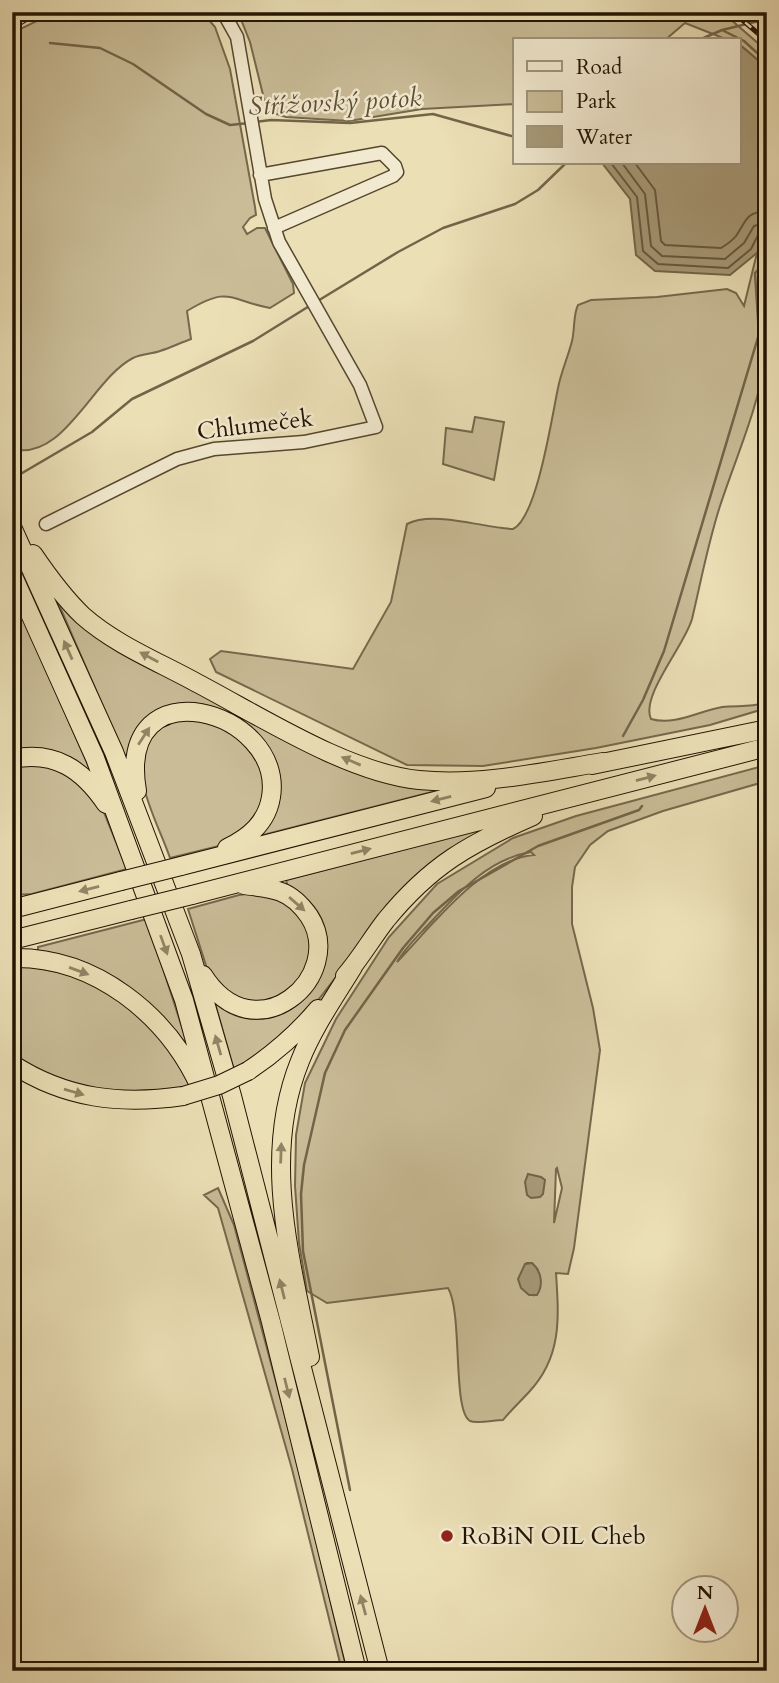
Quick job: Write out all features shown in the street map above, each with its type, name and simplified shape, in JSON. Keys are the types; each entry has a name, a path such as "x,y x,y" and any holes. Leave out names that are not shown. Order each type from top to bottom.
{"highway":[{"path":"12,19 24,12"},
{"path":"12,526 69,601 84,617 107,634 304,739 357,764 417,780 455,781 493,779 603,762"},
{"path":"12,526 114,752 191,954 232,1096 380,1671"},
{"path":"12,574 95,758 184,1000 271,1322 357,1671"},
{"path":"144,825 134,774 135,756 139,742 155,722 177,712 192,710 231,723 251,740 264,759 271,780 269,806 264,818 256,830 234,844 181,866"},
{"path":"12,909 472,791 767,729"},
{"path":"12,940 767,747"},
{"path":"12,759 39,757 54,760 86,777 125,835"},
{"path":"12,1064 51,1084 90,1096 130,1101 183,1096 219,1085 274,1054 295,1035 353,967 401,903 442,864 466,847 490,835 580,796"},
{"path":"191,954 216,993 238,1008 249,1010 263,1010 280,1004 297,994 311,975 318,954 318,940 311,919 304,909 284,893 234,884"},
{"path":"12,900 57,898"},
{"path":"12,958 38,960 80,971 108,984 140,1005 159,1023 187,1061 219,1129"},
{"path":"329,1474 321,1410 285,1221 280,1154 287,1102 299,1062 353,967"}],"street":[{"path":"223,12 237,37 260,175 274,228 397,172 383,153 260,175"},
{"name":"Chlumeček","path":"46,524 177,459 199,451 304,442 376,427 351,367 279,242 274,228"}],"green space":[{"path":"55,12 202,12 215,27 230,69 255,207 256,215 243,227 247,234 257,228 265,228 293,284 294,293 270,308 229,297 212,298 201,303 187,311 191,339 133,358 118,368 77,416 47,443 30,450 12,449 12,33"},
{"path":"238,12 722,12 767,51 767,68 740,45 740,38 723,38 685,23 667,38 513,38 513,104 422,109 349,121 286,117 267,111 250,42"},
{"path":"750,12 767,12 767,31 752,18"},
{"path":"767,231 769,307 759,392 716,520 692,619 657,684 649,709 651,719 669,721 722,707 767,702 767,708 710,725 596,748 483,766 407,765 216,672 210,659 221,651 353,669 391,602 407,524 418,520 444,519 513,529 522,521 542,465 578,305 591,300 657,297 727,289 736,293 744,306 757,253"},
{"path":"475,417 504,422 494,480 443,464 446,428 472,432"},
{"path":"12,592 91,772 75,760 12,751"},
{"path":"56,598 327,756 435,788 436,791 259,836 276,803 279,786 272,760 252,732 234,717 214,707 193,704 173,706 154,715 138,731 127,755 124,755"},
{"path":"178,717 228,727 259,761 267,792 252,826 219,846 170,858 146,796 141,763 143,748 150,734"},
{"path":"38,762 69,771 101,805 127,869 32,894 12,895 12,764"},
{"path":"767,765 767,781 663,811 608,831 590,845 575,867 572,924 593,1008 600,1050 574,1248 568,1274 556,1273 556,1336 548,1365 540,1379 503,1420 473,1422 465,1413 461,1399 453,1300 448,1288 327,1303 307,1291 299,1243 295,1186 296,1135 305,1083 336,1019 389,937 437,884 513,838 576,816","holes":["531,852 534,855 515,859 495,868 477,881 397,962 416,938 474,879 501,862","556,1169 562,1188 554,1223","527,1263 532,1263 538,1270 539,1291 534,1295"]},
{"path":"496,825 361,945 298,1026 234,1070 215,1003 243,1018 271,1017 295,1005 314,984 325,959 326,932 314,908 288,888 286,880"},
{"path":"254,893 268,894 301,911 315,953 295,991 249,1007 211,981 188,909"},
{"path":"147,919 188,1046 155,1009 129,988 38,951 38,947"},
{"path":"12,963 79,976 136,1008 197,1085 140,1092 102,1090 64,1082 12,1056"},
{"path":"218,1188 234,1225 299,1468 347,1671 342,1671 292,1469 218,1208 204,1195"}],"water":[{"path":"740,45 767,68 767,231 757,253 730,275 655,271 636,255 630,199 603,164 740,164"},
{"path":"528,1174 545,1180 540,1197 531,1198 527,1195 525,1182"},
{"path":"532,1263 540,1278 537,1295 529,1295 521,1288 518,1279 525,1264"}],"waterway":[{"name":"Střížovský potok","path":"704,38 722,30 767,19"},
{"path":"722,30 738,38"},
{"path":"740,39 767,62"},
{"name":"Střížovský potok","path":"50,43 100,48 133,64 206,114 230,125 249,123"},
{"name":"Střížovský potok","path":"255,122 271,120 350,123 433,114 513,136"},
{"path":"316,302 443,228 515,204 538,190 565,164"},
{"path":"623,736 643,700 664,651 759,334 755,273 767,260"},
{"path":"12,479 92,432 132,399 253,341 311,305"},
{"path":"350,1490 303,1251 301,1194 304,1165 325,1073 345,1030 403,948 433,913 459,891 538,846 639,810 642,806"}],"railway":[{"path":"733,12 767,41"}],"place":[{"name":"RoBiN OIL Cheb","path":"447,1536"}]}
